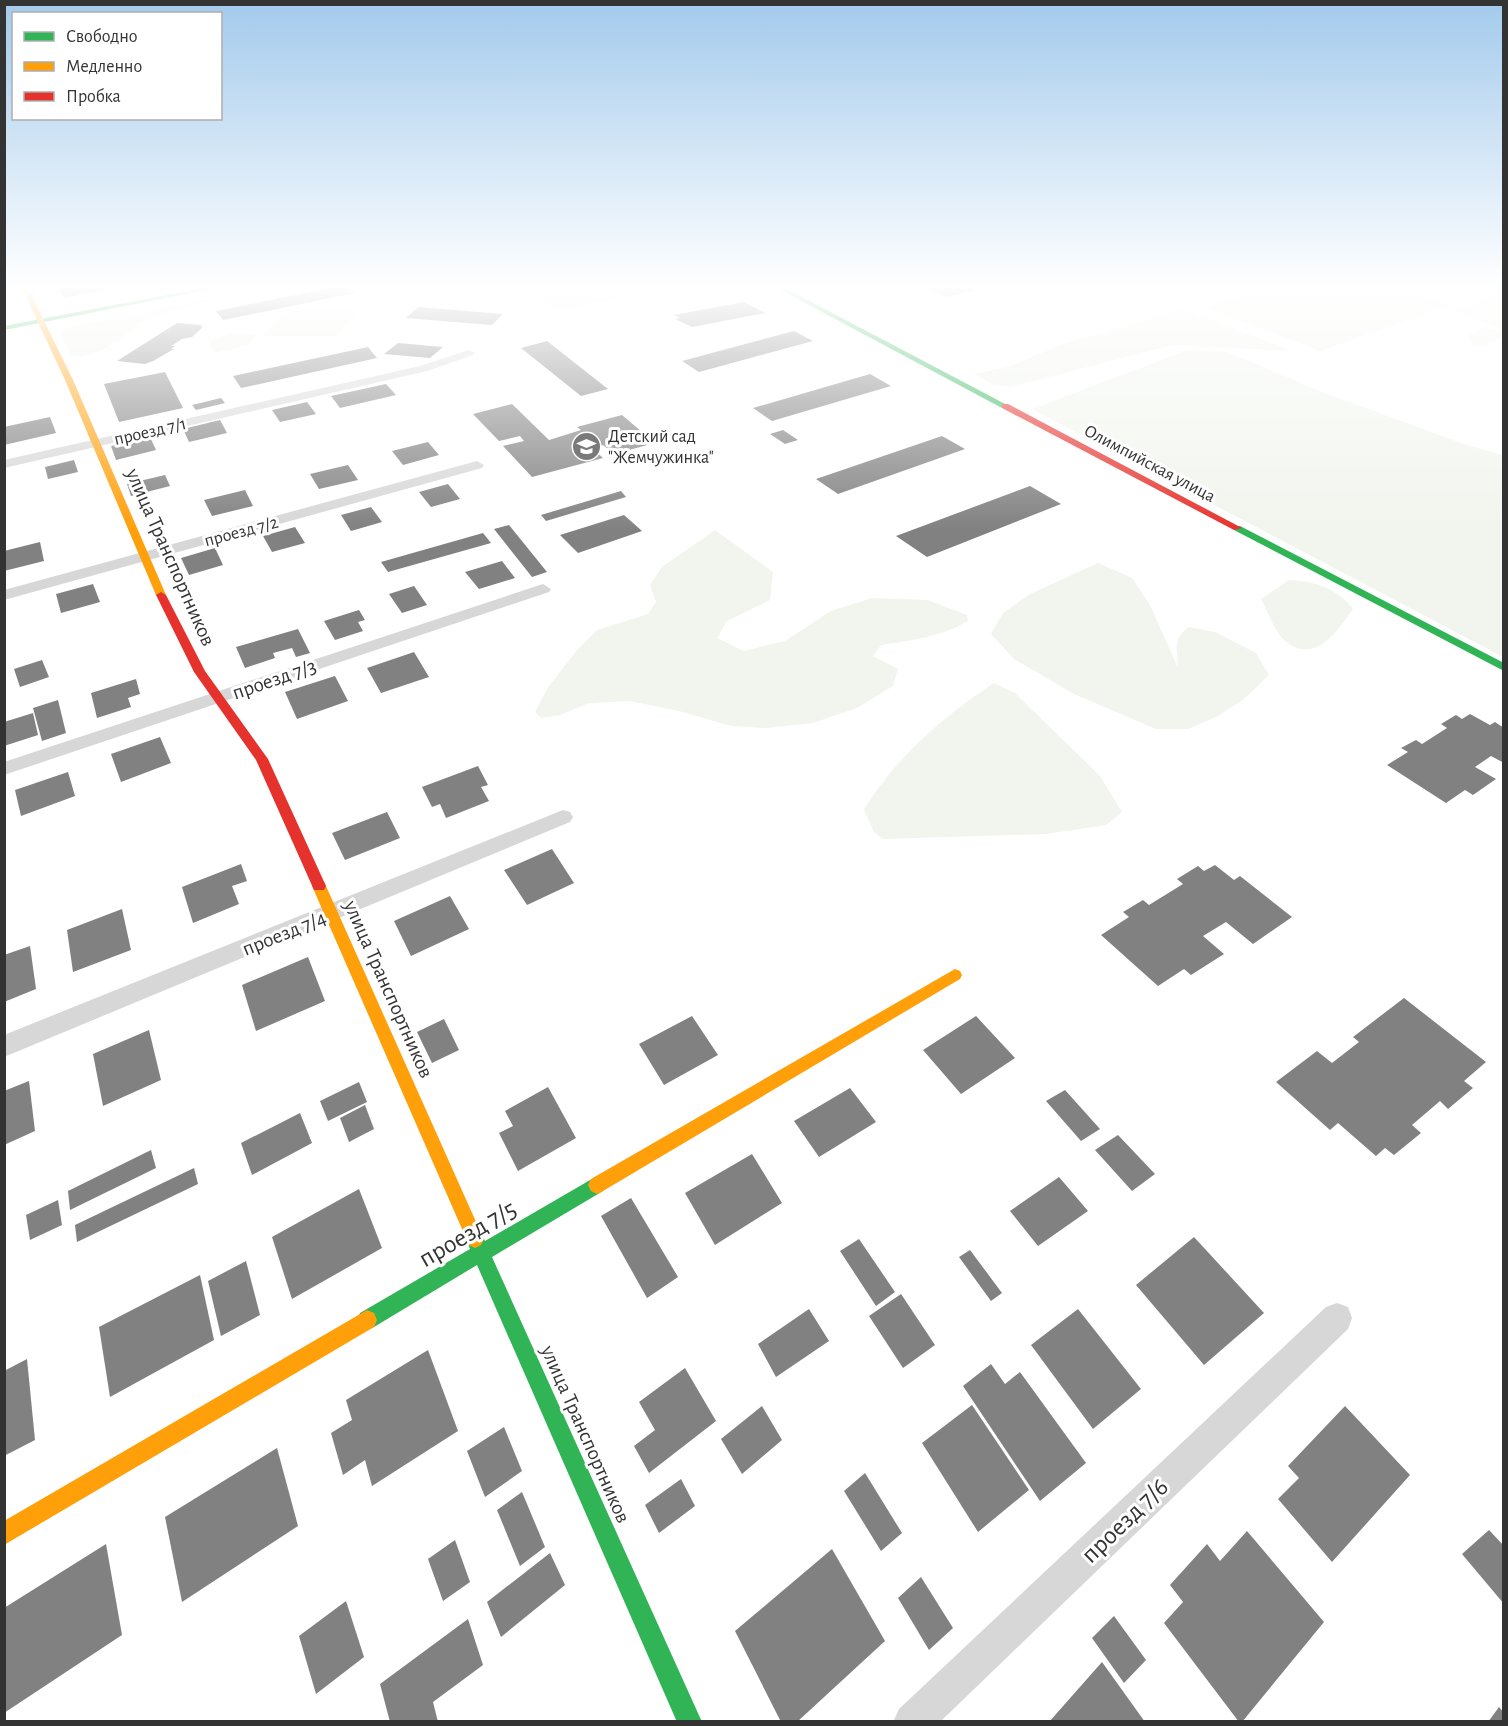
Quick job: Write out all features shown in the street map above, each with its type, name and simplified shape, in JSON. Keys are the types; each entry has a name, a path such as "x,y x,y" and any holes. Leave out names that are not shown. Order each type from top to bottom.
{"street":[{"name":"улица Транспортников","path":"64,369 98,443 144,557 193,659 217,698 244,731 262,759 690,1722"},
{"name":"проезд 7/1","path":"4,464 424,369"},
{"name":"Олимпийская улица","path":"933,369 1503,668"},
{"name":"проезд 7/2","path":"4,595 477,465"},
{"name":"проезд 7/3","path":"4,769 543,589"},
{"name":"проезд 7/4","path":"4,1046 563,817"},
{"name":"проезд 7/5","path":"4,1534 955,975"},
{"name":"проезд 7/6","path":"912,1722 1337,1318"}],"shaded area":[{"path":"999,369 1082,369 1010,387 994,385 974,374"},
{"path":"1139,369 1267,369 1322,392 1464,444 1503,455 1503,657 1032,409"},
{"path":"715,530 773,572 770,600 727,621 717,638 744,651 785,641 831,611 872,598 928,600 967,615 968,621 937,634 881,645 873,656 898,669 893,686 857,708 813,723 766,728 731,726 679,711 630,701 589,703 560,715 541,718 535,712 549,686 577,650 597,630 648,614 656,602 650,585 662,567"},
{"path":"1098,563 1132,578 1150,605 1178,668 1178,641 1189,627 1215,632 1256,653 1269,675 1243,700 1216,717 1188,729 1156,729 1074,694 1014,659 991,634 1003,613 1030,594"},
{"path":"1289,580 1324,587 1340,596 1353,609 1333,635 1316,648 1306,650 1295,647 1284,640 1274,626 1261,599"},
{"path":"994,683 1015,693 1100,776 1122,812 1106,825 1046,834 883,839 874,832 864,810 876,792 905,756 939,724"}],"building":[{"path":"268,369 329,369 241,388 233,376"},
{"path":"547,369 582,369 608,389 581,396"},
{"path":"694,369 712,369 699,372"},
{"path":"165,372 183,408 119,422 104,384"},
{"path":"870,374 891,386 772,421 753,408"},
{"path":"386,384 396,395 340,408 331,396"},
{"path":"221,398 225,403 196,410 192,405"},
{"path":"307,402 316,414 280,422 272,410"},
{"path":"512,404 549,440 581,430 577,427 622,415 655,443 614,454 603,445 592,448 603,458 532,477 503,446 524,441 520,436 499,441 473,414"},
{"path":"50,417 56,433 4,445 4,427"},
{"path":"220,420 227,433 189,442 183,429"},
{"path":"783,430 798,440 785,444 770,434"},
{"path":"942,436 965,449 838,494 816,479"},
{"path":"150,437 156,450 116,460 111,446"},
{"path":"428,442 439,455 403,465 392,451"},
{"path":"74,460 78,472 48,479 45,467"},
{"path":"348,465 358,480 319,489 310,474"},
{"path":"165,475 170,486 131,496 127,484"},
{"path":"448,484 460,499 431,507 419,492"},
{"path":"1030,486 1061,504 927,557 896,536"},
{"path":"245,490 253,506 212,516 204,500"},
{"path":"621,491 626,497 546,521 541,515"},
{"path":"371,507 382,522 351,531 341,515"},
{"path":"624,515 642,531 578,553 560,535"},
{"path":"509,525 547,572 532,577 494,529"},
{"path":"295,527 305,543 272,552 263,536"},
{"path":"483,533 491,543 388,572 381,562"},
{"path":"40,542 44,561 4,571 4,551"},
{"path":"215,548 223,565 189,575 181,558"},
{"path":"502,561 515,578 479,589 465,572"},
{"path":"93,584 100,602 61,613 56,594"},
{"path":"414,586 427,605 402,613 389,594"},
{"path":"359,610 365,620 358,622 363,631 335,640 324,621"},
{"path":"298,629 310,653 296,657 292,648 273,653 275,658 245,668 236,647"},
{"path":"414,652 429,677 381,693 367,668"},
{"path":"42,660 49,677 20,687 14,669"},
{"path":"335,676 348,701 297,719 285,692"},
{"path":"136,679 140,694 128,698 131,707 97,718 91,693"},
{"path":"58,700 66,733 42,741 33,708"},
{"path":"33,713 38,735 4,746 4,722"},
{"path":"1470,714 1490,725 1495,722 1504,728 1504,763 1491,756 1475,767 1496,779 1473,795 1465,790 1446,803 1387,765 1408,752 1401,748 1416,740 1422,744 1447,728 1441,724 1456,715 1462,719"},
{"path":"160,737 171,763 121,782 111,754"},
{"path":"478,766 488,785 481,787 489,801 446,818 440,804 432,807 422,787"},
{"path":"68,772 75,796 21,816 15,790"},
{"path":"387,812 400,838 345,860 332,833"},
{"path":"552,849 574,883 527,905 504,870"},
{"path":"241,864 247,881 232,886 239,904 193,923 182,887"},
{"path":"1215,865 1234,880 1240,876 1292,917 1253,944 1226,922 1203,936 1224,954 1191,975 1184,969 1158,986 1101,935 1129,917 1123,912 1143,900 1149,905 1183,884 1177,879 1198,866 1204,871"},
{"path":"450,896 469,929 411,956 394,921"},
{"path":"122,909 131,950 73,972 67,930"},
{"path":"30,946 36,989 4,1002 4,955"},
{"path":"308,957 325,1001 256,1031 242,985"},
{"path":"1404,998 1486,1062 1464,1081 1473,1088 1448,1109 1440,1101 1412,1125 1421,1133 1394,1155 1385,1148 1376,1156 1338,1123 1330,1130 1276,1082 1317,1051 1332,1063 1359,1042 1353,1037"},
{"path":"692,1016 718,1055 664,1085 639,1044"},
{"path":"976,1016 1015,1058 961,1094 923,1050"},
{"path":"444,1019 459,1050 432,1063 417,1032"},
{"path":"149,1030 161,1080 103,1106 93,1054"},
{"path":"29,1081 35,1131 4,1145 4,1091"},
{"path":"359,1082 367,1102 328,1121 320,1101"},
{"path":"548,1087 576,1138 518,1171 499,1133 513,1126 505,1111"},
{"path":"850,1088 876,1122 819,1157 794,1121"},
{"path":"1065,1090 1100,1129 1081,1141 1046,1101"},
{"path":"365,1105 374,1129 349,1142 340,1118"},
{"path":"300,1113 312,1143 252,1175 241,1143"},
{"path":"1118,1135 1155,1174 1132,1191 1095,1150"},
{"path":"151,1150 156,1168 70,1210 68,1191"},
{"path":"752,1154 782,1203 715,1245 685,1193"},
{"path":"194,1168 198,1184 77,1242 75,1225"},
{"path":"1059,1177 1088,1211 1038,1246 1010,1211"},
{"path":"359,1189 382,1248 292,1299 272,1237"},
{"path":"631,1198 678,1277 647,1298 601,1216"},
{"path":"58,1200 62,1225 30,1240 26,1215"},
{"path":"1194,1237 1264,1313 1204,1365 1136,1285"},
{"path":"859,1239 895,1292 876,1306 840,1251"},
{"path":"970,1250 1002,1293 991,1301 959,1257"},
{"path":"246,1261 260,1315 221,1336 208,1281"},
{"path":"200,1275 214,1340 110,1397 99,1327"},
{"path":"901,1294 935,1345 903,1368 869,1316"},
{"path":"809,1309 829,1341 776,1377 758,1344"},
{"path":"1078,1309 1141,1389 1093,1429 1031,1345"},
{"path":"428,1350 458,1431 372,1486 365,1460 343,1475 331,1433 352,1420 346,1400"},
{"path":"27,1359 35,1440 4,1456 4,1371"},
{"path":"991,1364 1005,1384 1020,1372 1086,1463 1040,1501 963,1386"},
{"path":"685,1368 716,1421 649,1473 634,1446 655,1430 639,1402"},
{"path":"972,1405 1029,1490 978,1532 922,1443"},
{"path":"762,1406 782,1440 742,1474 721,1439"},
{"path":"1345,1406 1410,1475 1332,1562 1278,1499 1299,1478 1288,1466"},
{"path":"504,1427 522,1471 485,1497 467,1451"},
{"path":"277,1448 298,1526 182,1602 165,1517"},
{"path":"865,1473 902,1533 881,1551 844,1491"},
{"path":"681,1479 695,1506 659,1533 645,1505"},
{"path":"522,1492 545,1547 520,1566 497,1510"},
{"path":"1489,1530 1504,1546 1504,1604 1462,1554"},
{"path":"1247,1531 1324,1622 1242,1722 1239,1722 1164,1623 1183,1602 1170,1585 1207,1544 1220,1561"},
{"path":"455,1540 470,1582 443,1601 428,1559"},
{"path":"106,1544 122,1635 4,1713 4,1608"},
{"path":"832,1549 885,1641 797,1722 781,1722 735,1631"},
{"path":"550,1553 565,1585 501,1637 487,1602"},
{"path":"921,1577 953,1628 929,1650 898,1598"},
{"path":"346,1601 364,1657 316,1694 299,1636"},
{"path":"1114,1616 1146,1660 1124,1683 1092,1638"},
{"path":"468,1619 483,1665 433,1702 438,1722 390,1722 380,1684"},
{"path":"1102,1662 1145,1722 1049,1722"},
{"path":"1499,1707 1504,1713 1504,1722 1488,1722"}],"traffic: fast":[{"path":"934,369 1005,406"},
{"path":"1237,528 1504,668"},
{"path":"367,1320 597,1185"},
{"path":"475,1239 690,1722"}],"traffic: slow":[{"path":"64,369 161,595"},
{"path":"319,886 475,1239"},
{"path":"597,1185 955,975"},
{"path":"4,1534 367,1320"}],"traffic: jam":[{"path":"1005,406 1237,528"},
{"path":"161,595 200,672 262,759 319,886"}],"place":[{"name":"Детский сад \"Жемчужинка\"","path":"587,446"}]}
